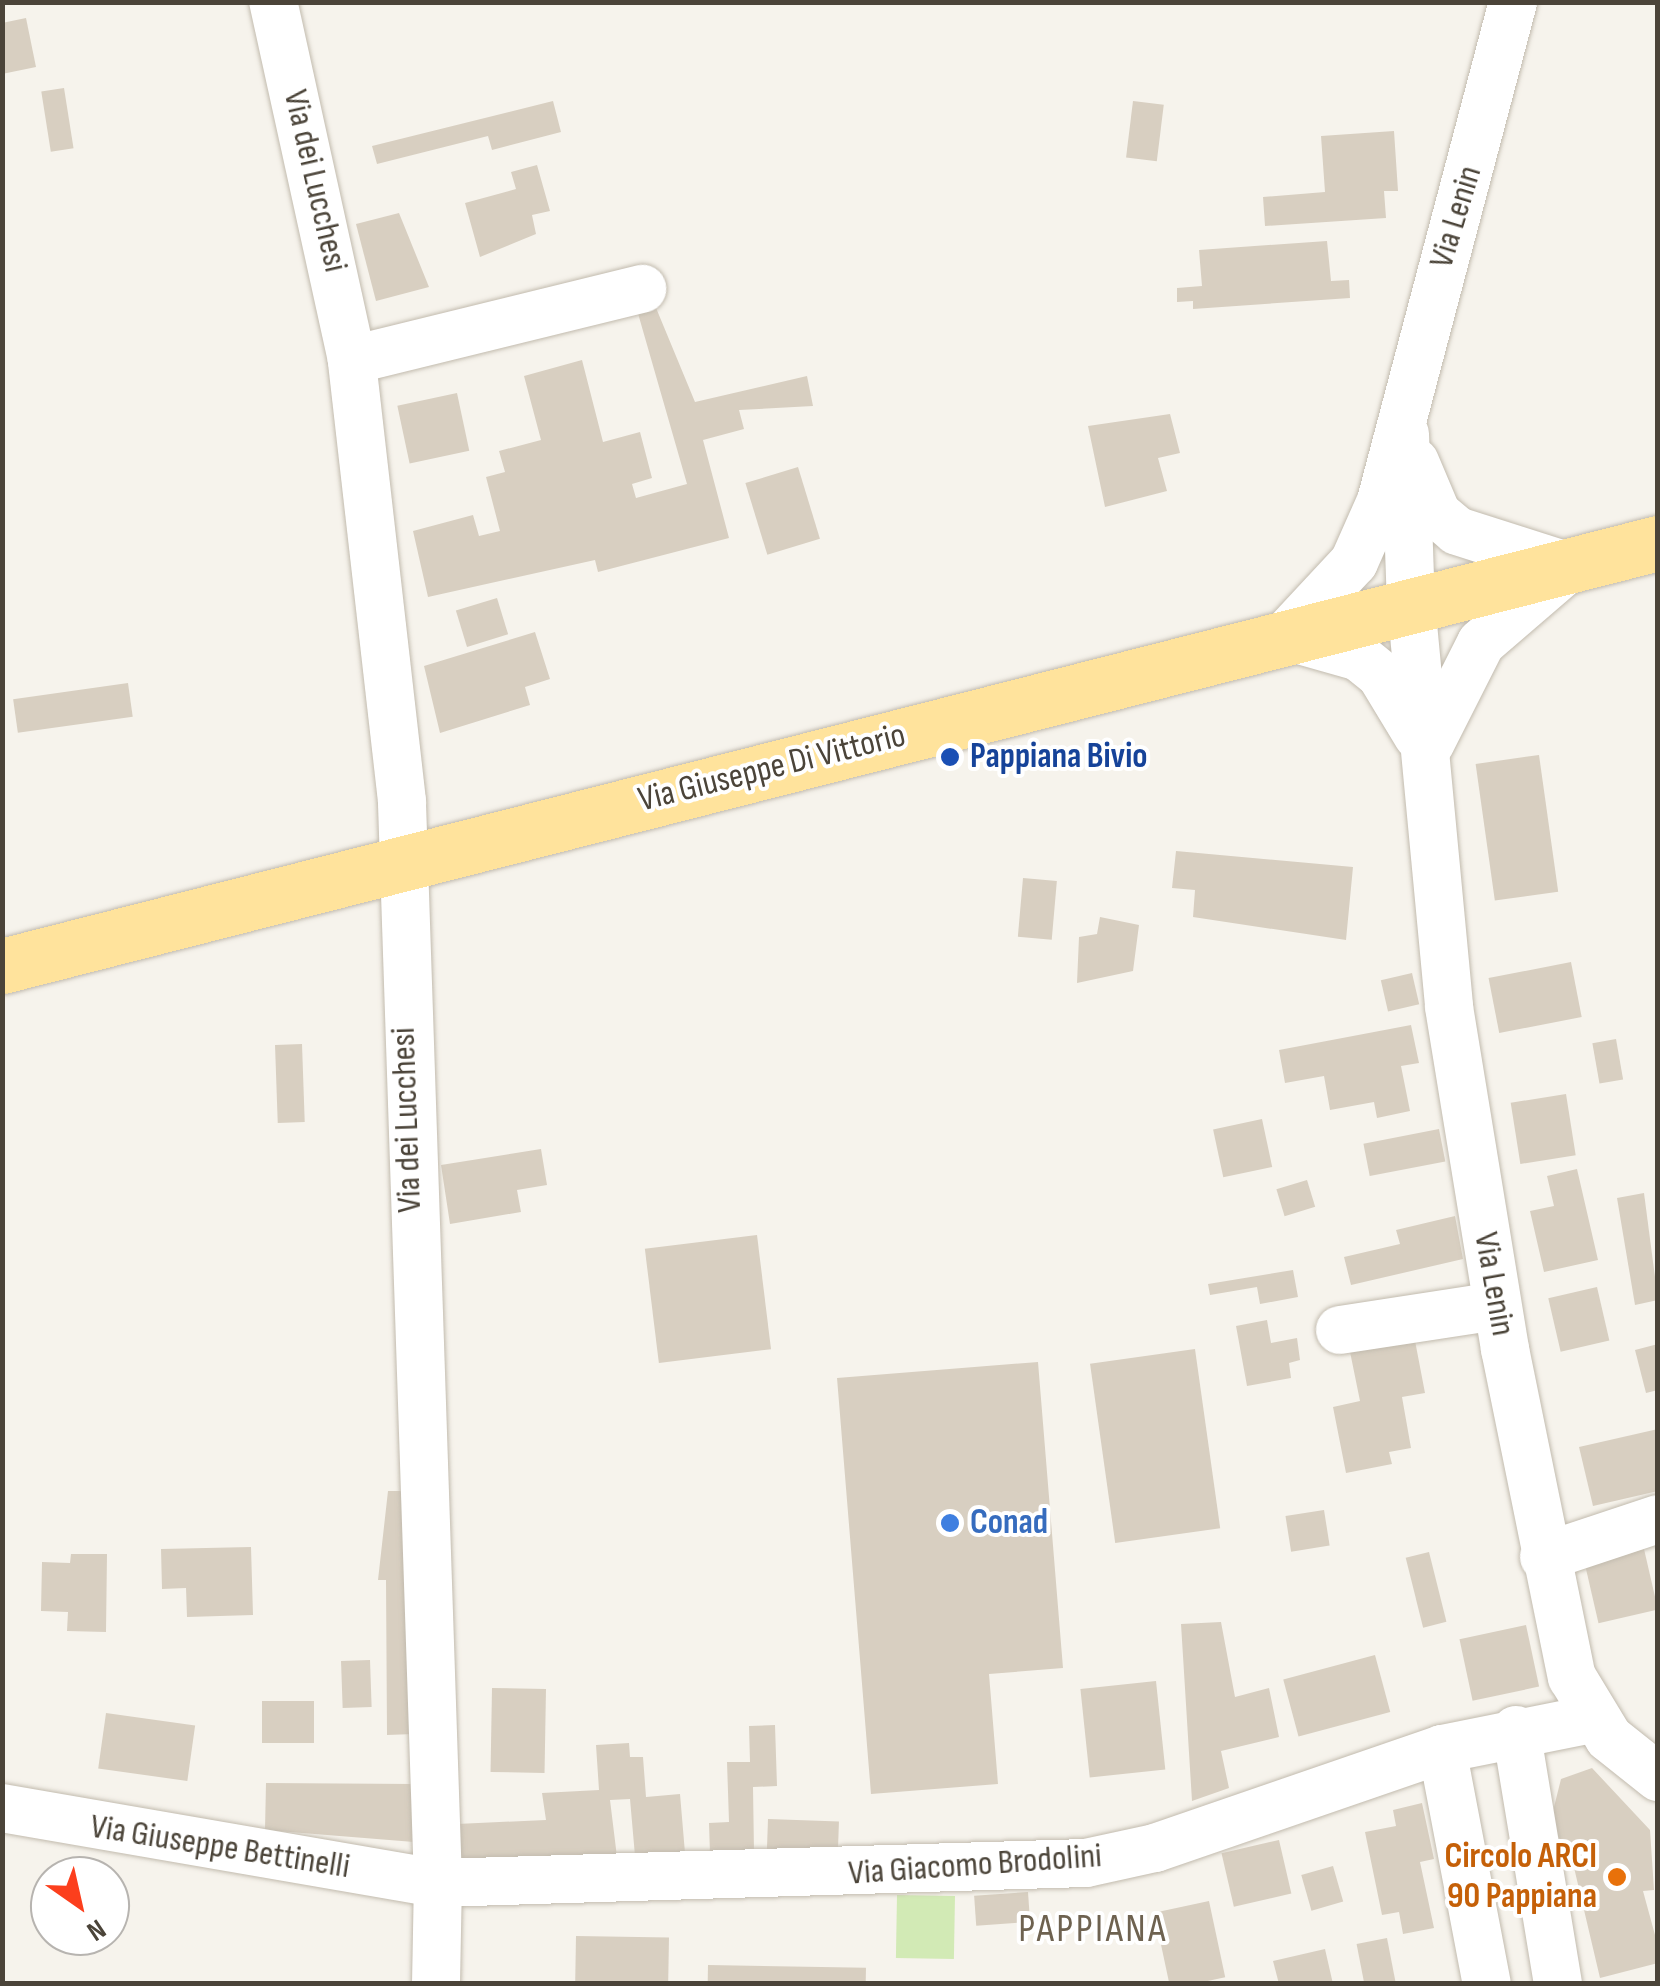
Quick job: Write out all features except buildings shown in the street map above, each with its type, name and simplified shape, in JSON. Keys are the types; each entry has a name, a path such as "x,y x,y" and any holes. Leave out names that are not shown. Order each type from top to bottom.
{"main road":[{"name":"Via Giuseppe Di Vittorio","path":"2,966 1658,543"}],"street":[{"name":"Via dei Lucchesi","path":"273,2 352,360 379,551 402,801 398,865 429,1792 438,1883"},
{"name":"Via Lenin","path":"1513,2 1424,323 1405,434 1411,603 1449,1007 1544,1557 1572,1678 1592,1719 1658,1777"},
{"path":"352,360 642,289"},
{"name":"Via Lenin","path":"1405,434 1424,491 1457,531 1570,567"},
{"name":"Via Lenin","path":"1405,434 1354,562 1285,636 1358,657 1382,675 1427,752"},
{"path":"1427,752 1480,643 1570,567"},
{"path":"1340,1330 1498,1306"},
{"path":"1544,1557 1658,1520"},
{"name":"Via Giacomo Brodolini","path":"438,1883 1086,1863 1155,1848 1442,1748 1516,1730 1592,1719"},
{"path":"1516,1730 1558,1984"},
{"path":"1442,1748 1487,1984"},
{"name":"Via Giuseppe Bettinelli","path":"2,1808 438,1883"},
{"path":"436,1984 438,1883"}],"green space":[{"path":"897,1895 955,1896 954,1959 896,1958"}],"place":[{"name":"Pappiana Bivio","path":"950,757"},
{"name":"Conad","path":"950,1523"},
{"name":"Circolo ARCI 90 Pappiana","path":"1617,1877"}],"district":[{"name":"PAPPIANA","path":"1093,1929"}]}
